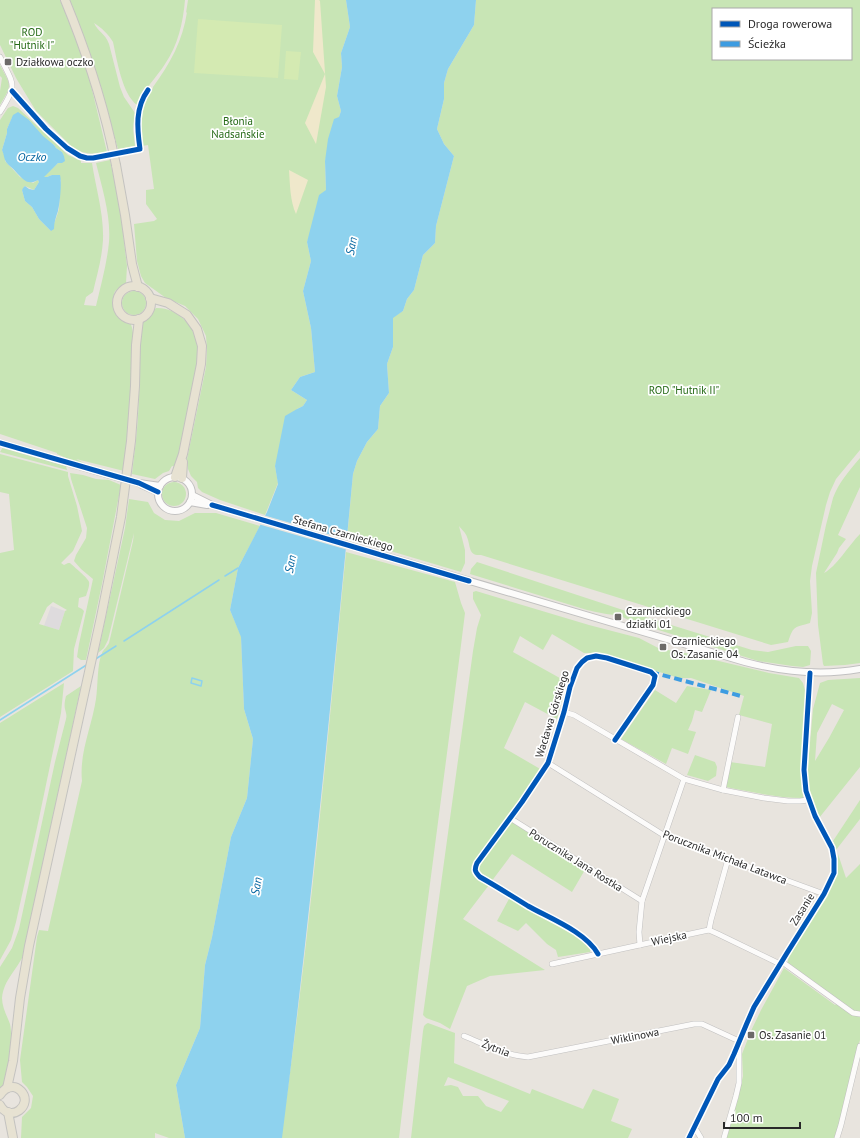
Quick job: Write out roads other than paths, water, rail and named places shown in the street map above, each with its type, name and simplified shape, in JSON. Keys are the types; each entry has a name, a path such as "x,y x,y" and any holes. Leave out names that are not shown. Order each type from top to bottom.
{"main road":[{"path":"65,0 92,73 111,142 125,215 134,287"},
{"path":"134,287 145,290 150,303 146,315 135,319 126,318 121,314 118,304 121,293 124,290 134,287"},
{"path":"150,303 162,301 176,308 188,317 196,327 201,338 201,364 178,478"},
{"path":"7,1088 13,1061 18,1010 27,959 95,643 116,542 127,479 133,414 136,345 135,319"},
{"path":"13,1061 17,1088"},
{"path":"0,1095 7,1088 13,1087 17,1088 23,1093 25,1100 22,1108 5,1109"}],"street":[{"path":"0,57 12,81 13,87 12,92 0,112"},
{"path":"12,92 46,129 67,148 80,156 93,158 140,149 137,126 138,116 141,102 148,90"},
{"path":"0,443 139,484 158,492"},
{"path":"178,478 189,485 192,495 190,502 186,506 181,510 176,511 170,510 161,503 158,498 158,492 160,486 166,479 178,478"},
{"path":"139,484 160,486"},
{"name":"Stefana Czarnieckiego","path":"192,495 212,505 745,662 777,670 810,673 860,670"},
{"name":"Stefana Czarnieckiego","path":"190,502 212,505"},
{"name":"Wacława Górskiego","path":"598,954 594,946 585,938 480,877 475,868 476,863 522,802 548,764 570,687 577,668 587,658 596,656 607,658 651,672 655,676 653,686 616,740"},
{"name":"Zasanie","path":"690,1138 718,1079 734,1054 754,1007 824,894 834,872 834,853 815,816 806,791 804,770 810,673"},
{"path":"564,712 574,715 684,779 723,790 764,798 788,801 808,800"},
{"path":"723,790 738,717"},
{"name":"Porucznika Michała Latawca","path":"548,764 665,836 824,894"},
{"path":"640,944 639,932 642,901 684,779"},
{"name":"Porucznika Jana Rostka","path":"510,818 642,901"},
{"path":"728,859 712,914 709,930 780,963 853,1013 860,1014"},
{"name":"Wiejska","path":"552,964 709,930"},
{"name":"Wiklinowa","path":"528,1057 694,1024 702,1024 739,1041"},
{"name":"Żytnia","path":"464,1036 519,1057 528,1057"},
{"path":"724,1138 739,1083 739,1041"},
{"path":"837,1138 860,1046"},
{"path":"695,1128 701,1138"}],"water":[{"name":"San","path":"346,0 476,0 474,25 448,69 444,83 444,99 437,129 444,144 454,156 436,226 435,243 423,255 414,290 407,299 403,311 393,318 393,347 387,364 389,393 380,406 378,429 367,442 357,461 353,474 320,806 282,1138 185,1138 176,1085 200,1028 205,965 212,937 231,837 247,798 253,739 244,709 241,637 230,610 238,568 267,512 278,484 275,466 285,416 303,406 307,400 291,390 300,377 315,372 311,328 303,291 311,261 307,242 319,195 326,190 325,161 328,139 334,119 339,117 341,111 337,96 342,67 341,53 350,27"},
{"name":"Oczko","path":"18,112 29,120 43,136 62,152 64,156 65,161 58,163 44,177 60,175 61,178 59,207 54,229 51,231 39,219 32,207 25,201 22,190 25,186 34,190 39,182 38,180 28,182 23,179 6,162 2,150 7,129 13,115"}],"waterway":[{"path":"225,576 238,568"},
{"path":"124,641 219,580"},
{"path":"94,660 116,646"},
{"path":"0,720 88,664"},
{"path":"192,678 202,681 201,686 191,683 192,678"}],"place":[{"name":"Działkowa oczko","path":"8,62"},
{"name":"Czarnieckiego działki 01","path":"618,617"},
{"name":"Czarnieckiego Os. Zasanie 04","path":"663,647"},
{"name":"Os. Zasanie 01","path":"751,1035"}],"park label":[{"name":"ROD \"Hutnik I\"","path":"32,38"},
{"name":"Błonia Nadsańskie","path":"238,127"},
{"name":"ROD \"Hutnik II\"","path":"684,390"}]}
